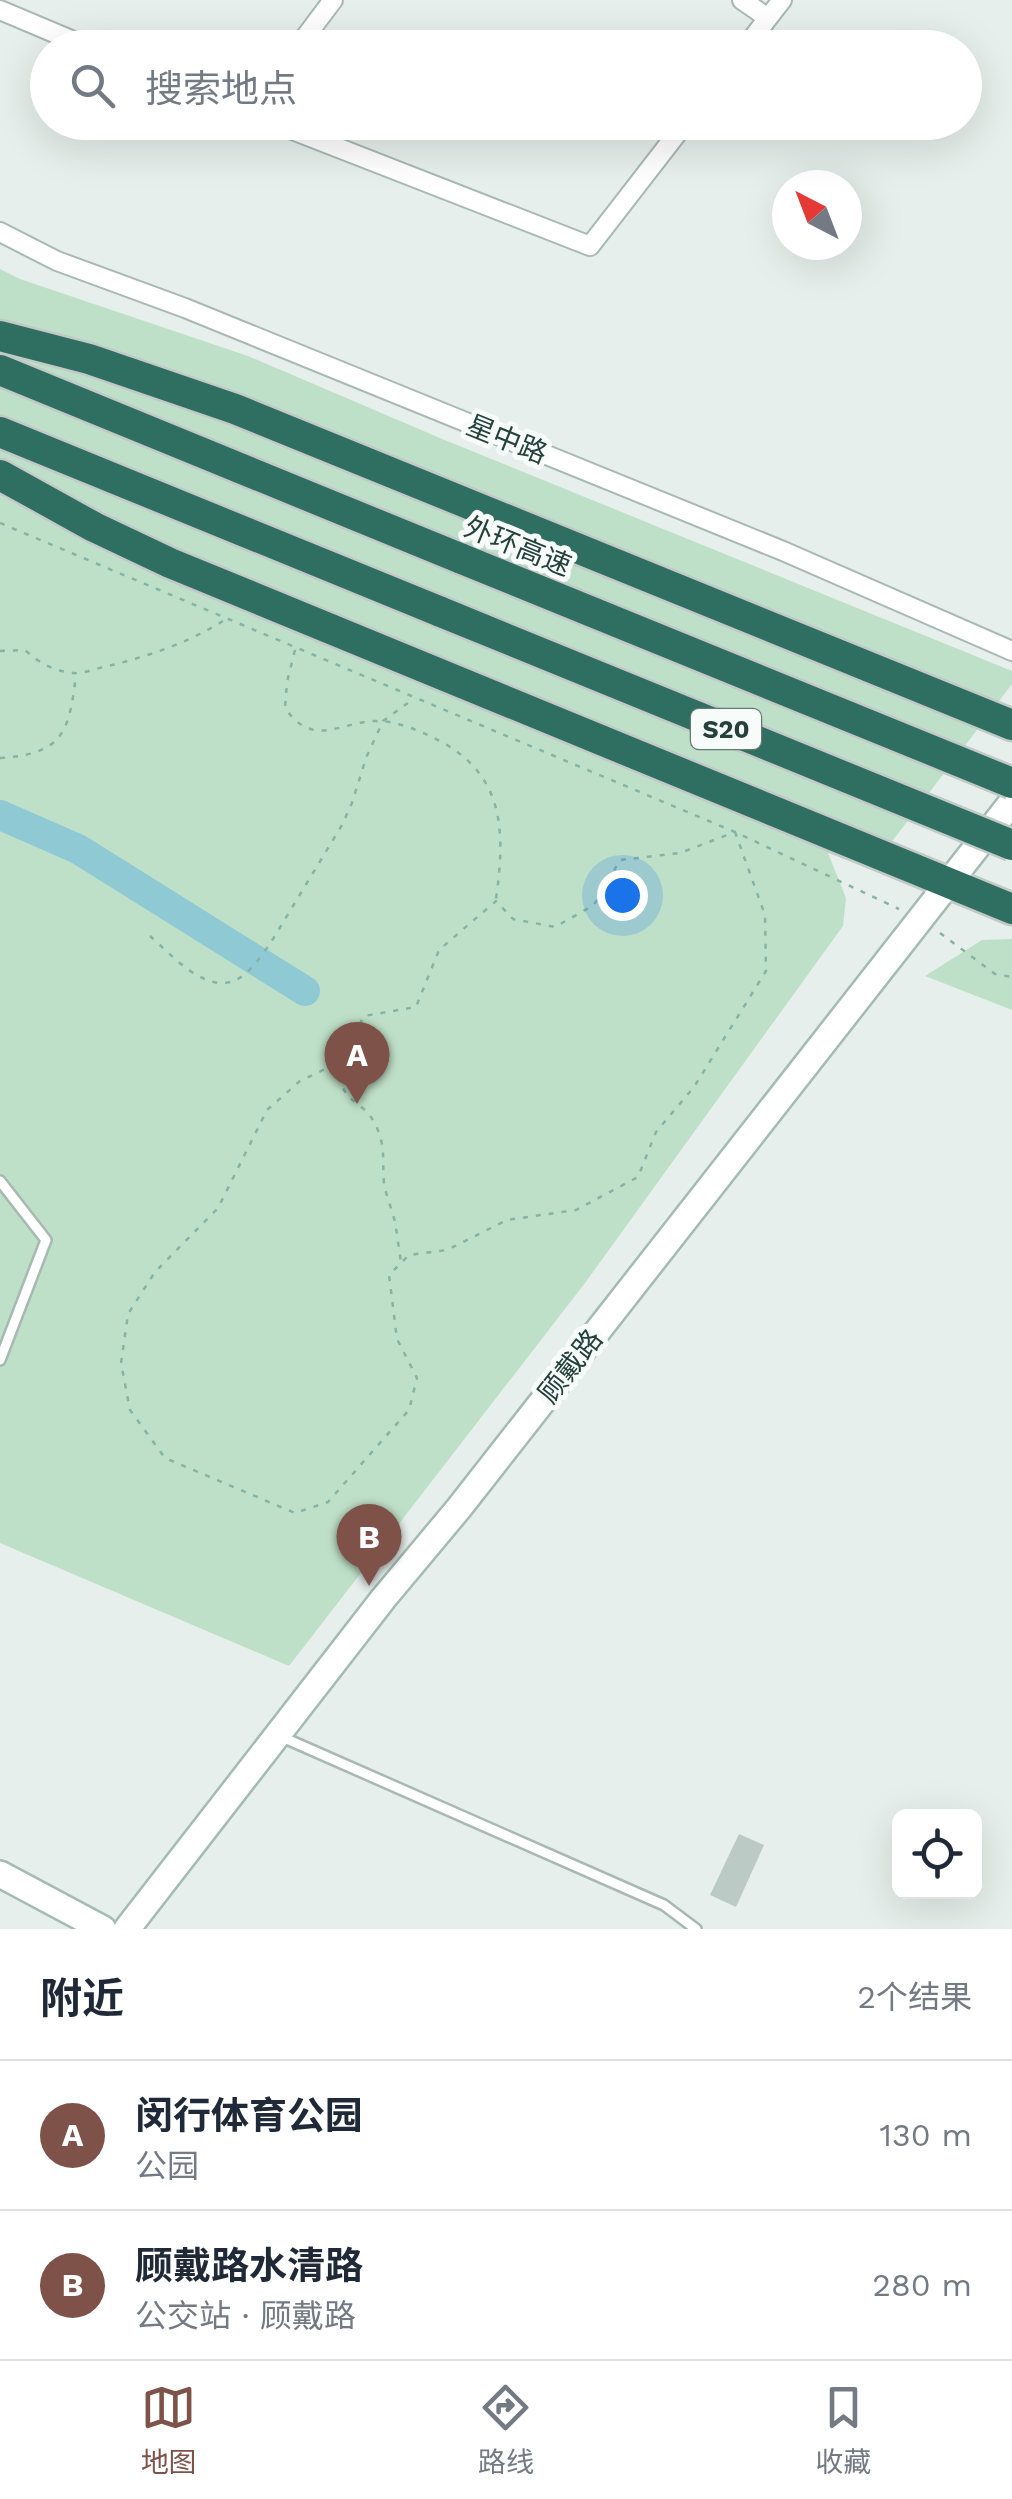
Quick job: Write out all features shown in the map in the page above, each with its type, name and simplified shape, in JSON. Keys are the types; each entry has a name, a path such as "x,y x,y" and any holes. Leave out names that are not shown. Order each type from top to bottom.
{"highway":[{"path":"0,336 90,359 235,409 1012,725"},
{"name":"外环高速","path":"0,370 1012,783"},
{"name":"S20","path":"0,432 1012,845"},
{"path":"0,476 170,563 1012,908"}],"main road":[{"name":"顾戴路","path":"128,1929 1012,802"},
{"path":"0,1874 103,1929"}],"street":[{"path":"310,30 333,0"},
{"path":"742,0 768,18"},
{"path":"759,30 782,0"},
{"path":"0,10 47,30"},
{"path":"318,140 590,246 672,140"},
{"name":"星中路","path":"0,232 56,261 184,308 764,544 1012,651"}],"lane":[{"path":"0,1181 46,1240 0,1360"},
{"path":"278,1735 664,1905 696,1929"}],"path":[{"path":"0,523 734,832 921,919 995,974 1012,977"},
{"path":"0,651 25,650 39,663 76,674 176,645 228,618"},
{"path":"296,647 284,708 294,722 308,729 332,732 361,722 384,721 426,734 457,749 479,770 494,796 501,866 496,901 439,950 416,1007 364,1016 338,1063 338,1082 345,1095 364,1109 376,1125 384,1151 384,1184 401,1263"},
{"path":"0,758 51,746 66,730 76,674"},
{"path":"150,936 206,980 226,983 240,978 273,939 342,825 384,721 413,698"},
{"path":"496,901 512,920 556,928 594,905 620,860 680,853 734,832"},
{"path":"338,1063 300,1081 267,1110 218,1208 155,1272 128,1314 121,1363 130,1410 165,1458 295,1512 328,1502 409,1410 417,1378 396,1339 389,1275 401,1263 409,1256 446,1250 507,1220 576,1210 638,1176 656,1132 694,1087 766,971 764,915 734,832"}],"green space":[{"path":"0,269 248,356 1012,671 1012,684 871,869 828,853 846,898 843,926 585,1283 289,1666 0,1543"},
{"path":"1012,939 1012,1010 925,976 982,940"}],"building":[{"path":"739,1834 764,1845 736,1907 710,1895"}],"waterway":[{"path":"0,815 78,849 305,991"}],"place":[{"name":"闵行体育公园","path":"357,1104"},
{"name":"顾戴路水清路","path":"369,1586"}]}
